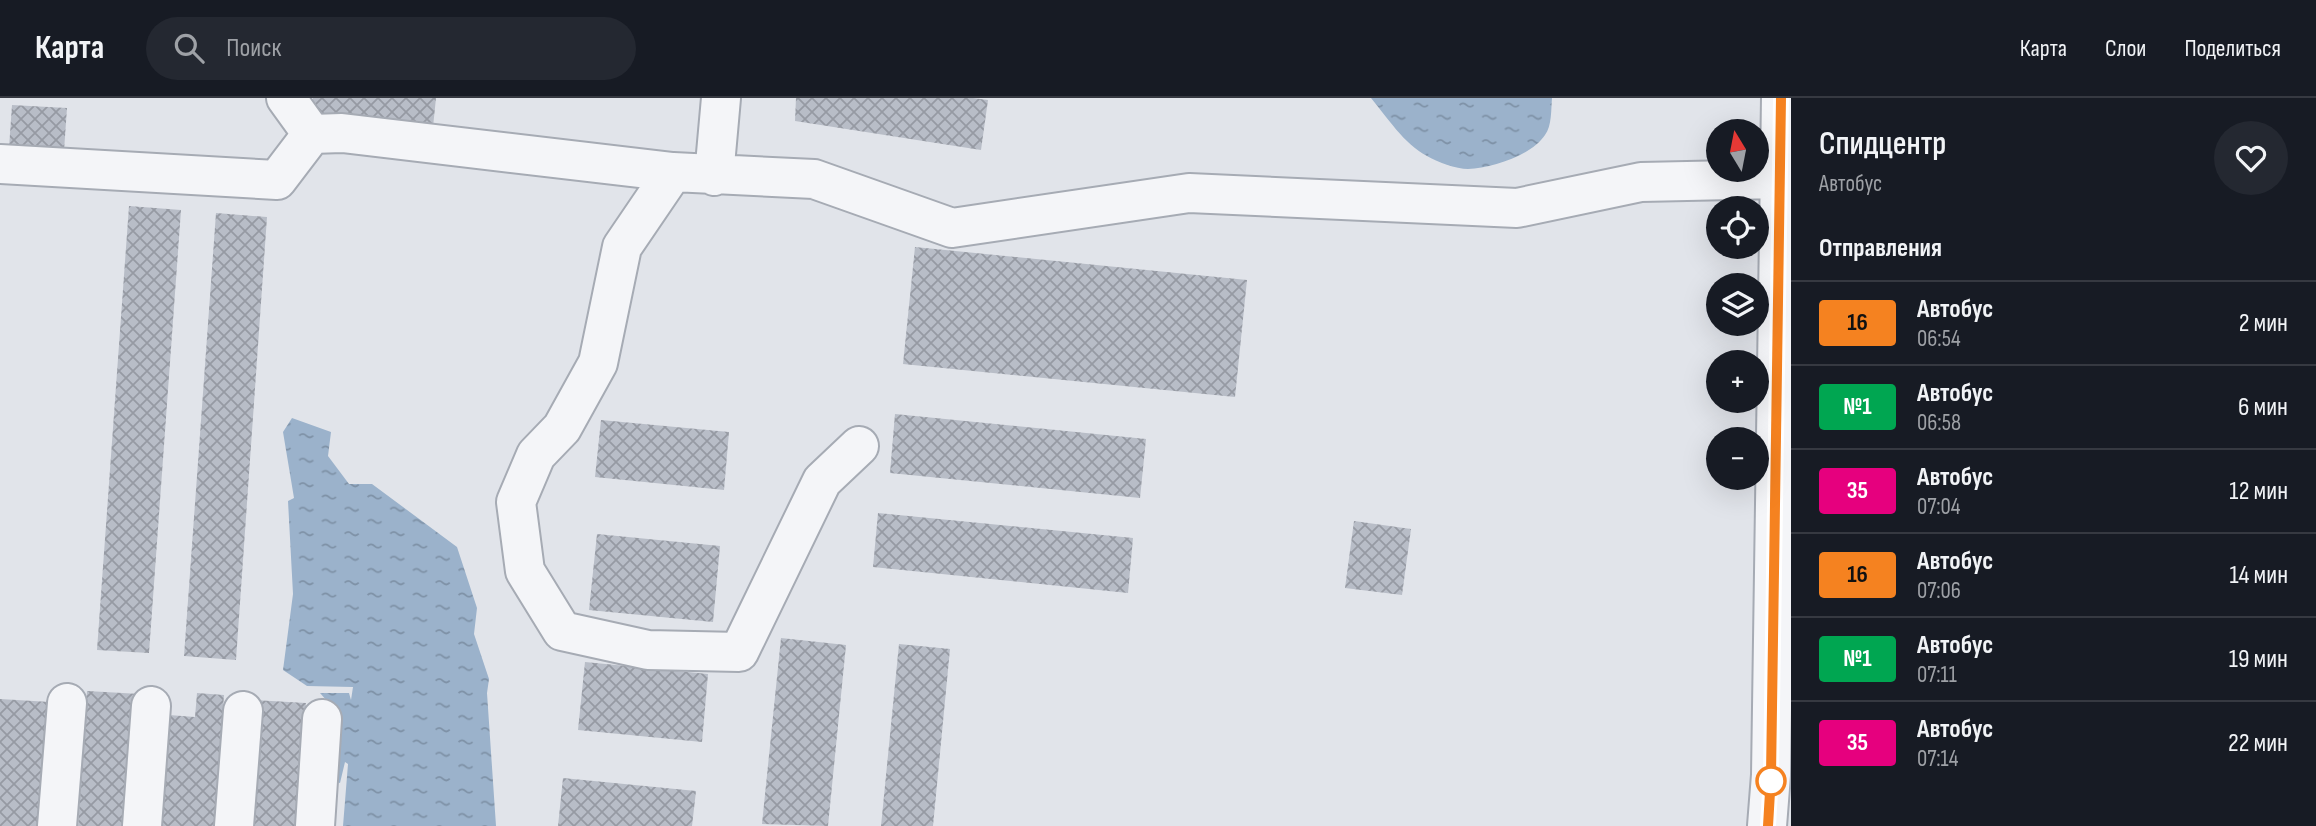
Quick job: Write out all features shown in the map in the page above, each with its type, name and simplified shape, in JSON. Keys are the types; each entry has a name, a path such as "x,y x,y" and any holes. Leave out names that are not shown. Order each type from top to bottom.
{"street":[{"path":"286,98 312,134"},
{"path":"714,176 721,98"},
{"path":"1768,826 1781,98"},
{"path":"312,134 342,133 714,176 814,178 951,228 1189,193 1517,208 1641,182 1779,179"},
{"path":"0,164 277,180 312,134"},
{"path":"673,172 622,247 598,363 562,428 536,455 516,502 525,571 562,631 648,650 739,652 822,481 859,446"},
{"path":"58,826 67,703"},
{"path":"142,826 151,706"},
{"path":"234,826 243,711"},
{"path":"315,826 322,719"}],"water":[{"path":"1371,98 1552,98 1551,117 1545,135 1521,155 1488,166 1458,168 1441,163 1411,145"},
{"path":"292,418 331,432 328,456 349,484 372,484 457,547 477,608 474,634 489,679 487,693 496,826 343,826 348,764 345,762 340,783 330,780 334,709 320,693 349,693 351,700 353,687 307,686 283,670 293,594 288,501 294,498 283,432"}],"building":[{"path":"313,98 436,98 433,127 311,115"},
{"path":"796,98 988,100 981,150 795,121"},
{"path":"12,105 67,108 64,151 9,148"},
{"path":"129,206 181,210 149,653 97,650"},
{"path":"216,213 267,217 236,660 184,656"},
{"path":"915,247 1247,280 1235,397 903,364"},
{"path":"895,414 1146,439 1140,498 890,473"},
{"path":"601,420 729,432 724,490 595,477"},
{"path":"878,513 1133,538 1128,593 873,567"},
{"path":"1354,521 1411,529 1402,595 1345,588"},
{"path":"597,534 720,546 713,622 589,610"},
{"path":"781,638 846,645 828,826 762,824"},
{"path":"899,644 950,649 933,826 881,826"},
{"path":"585,662 708,674 702,742 578,730"},
{"path":"87,691 140,694 131,826 78,826"},
{"path":"197,693 224,695 215,826 162,826 169,715 195,717"},
{"path":"0,699 50,702 41,826 0,826"},
{"path":"253,700 306,703 298,826 245,826"},
{"path":"563,778 696,791 692,826 558,826"}],"bus line":[{"name":"16","path":"1768,826 1781,98"}]}
